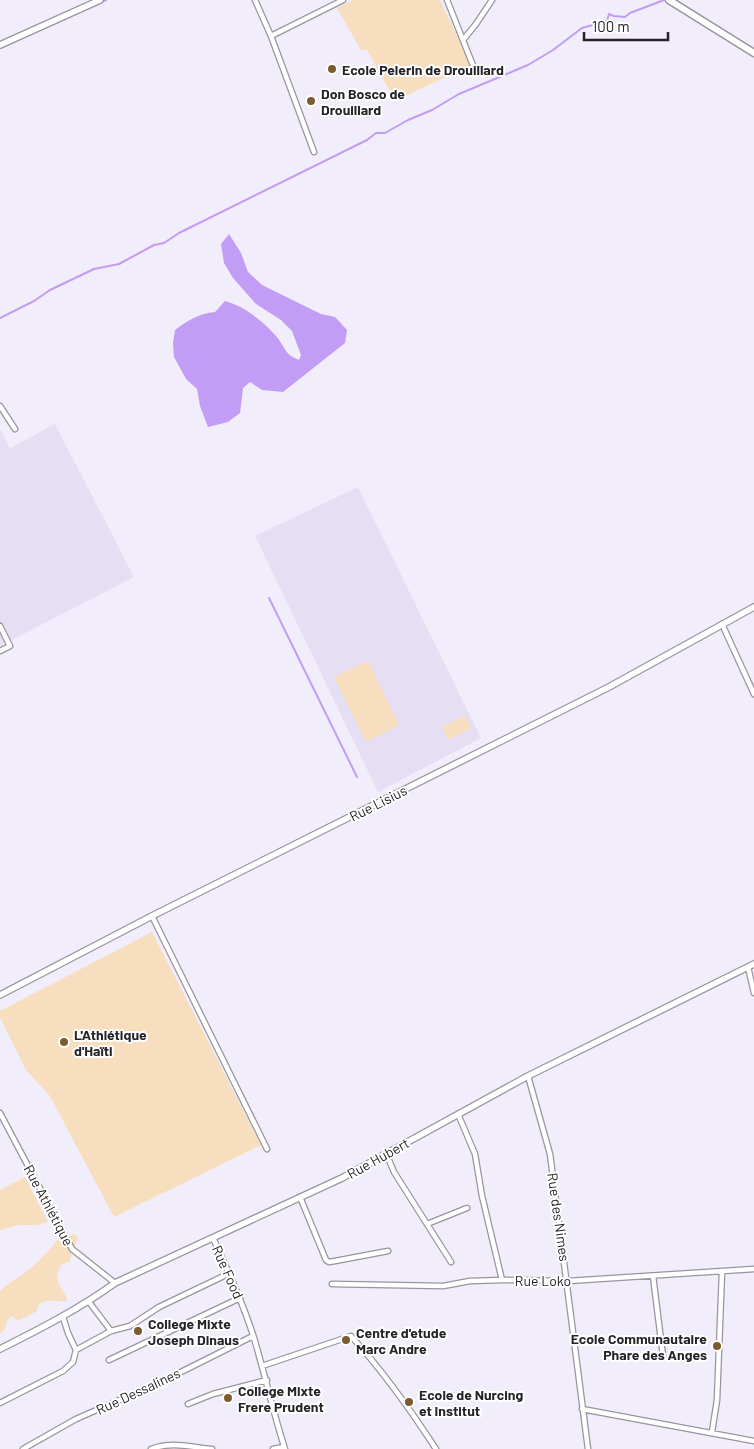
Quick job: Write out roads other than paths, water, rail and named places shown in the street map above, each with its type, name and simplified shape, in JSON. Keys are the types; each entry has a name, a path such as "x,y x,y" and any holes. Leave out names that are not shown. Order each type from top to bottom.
{"main road":[{"path":"671,1 754,53"}],"street":[{"path":"0,45 100,0"},
{"path":"255,0 271,36 314,152"},
{"path":"447,0 474,68"},
{"path":"463,40 492,0"},
{"path":"271,36 339,1"},
{"path":"0,406 15,429"},
{"name":"Rue Lisius","path":"0,995 152,916 609,686 754,607"},
{"path":"722,624 754,694"},
{"path":"0,626 10,646 0,651"},
{"path":"152,916 268,1149"},
{"path":"751,966 754,994"},
{"name":"Rue Hubert","path":"0,1348 63,1317 116,1283 342,1178 528,1076 751,966"},
{"name":"Rue des Nimes","path":"528,1076 550,1154 568,1281 588,1449"},
{"name":"Rue Athlétique","path":"0,1113 72,1250 116,1283"},
{"path":"458,1114 475,1154 482,1196 502,1280"},
{"path":"386,1153 394,1172 451,1262"},
{"path":"300,1197 326,1260 329,1262 388,1251"},
{"path":"427,1224 467,1208"},
{"name":"Rue Food","path":"213,1238 230,1273 254,1336 284,1448"},
{"name":"Rue Loko","path":"332,1284 443,1286 470,1281 568,1281 754,1270"},
{"path":"712,1432 717,1400 722,1272"},
{"path":"76,1350 111,1331 130,1326 159,1307 230,1273"},
{"path":"653,1276 662,1356"},
{"path":"109,1360 240,1298"},
{"path":"89,1302 111,1331"},
{"path":"0,1402 63,1371 73,1362 76,1350 63,1317"},
{"name":"Rue Dessalines","path":"23,1449 76,1419 163,1381 254,1336"},
{"path":"262,1366 351,1336 373,1361 414,1415 436,1449"},
{"path":"188,1404 220,1392 267,1380"},
{"path":"582,1409 754,1441"},
{"path":"151,1449 162,1445 179,1444 212,1449"},
{"path":"273,1449 284,1448"}],"waterway":[{"path":"100,3 106,0"},
{"path":"0,318 34,301 50,290 94,269 119,264 154,245 164,243 179,233 367,140 376,133 385,133 408,120 432,110 459,94 528,65 553,50 582,28 607,21 609,14 625,17 630,13 664,0"},
{"path":"0,48 66,18"},
{"path":"269,598 357,777"}],"place":[{"name":"Ecole Pelerin de Drouillard","path":"332,69"},
{"name":"Don Bosco de Drouillard","path":"311,101"},
{"name":"L'Athlétique d'Haïti","path":"64,1042"},
{"name":"College Mixte Joseph Dinaus","path":"138,1331"},
{"name":"Centre d'etude Marc Andre","path":"346,1340"},
{"name":"Ecole Communautaire Phare des Anges","path":"717,1346"},
{"name":"College Mixte Frere Prudent","path":"228,1398"},
{"name":"Ecole de Nurcing et Institut","path":"409,1402"}]}
